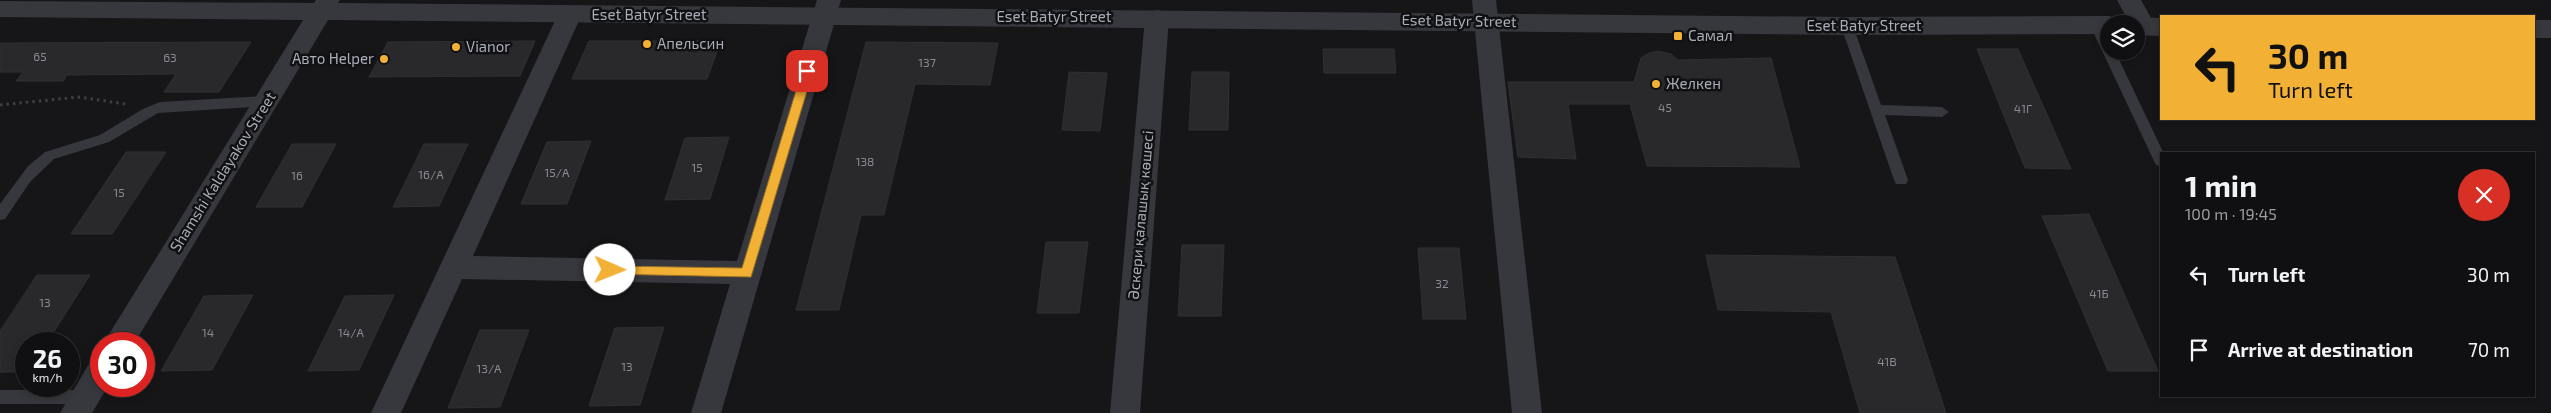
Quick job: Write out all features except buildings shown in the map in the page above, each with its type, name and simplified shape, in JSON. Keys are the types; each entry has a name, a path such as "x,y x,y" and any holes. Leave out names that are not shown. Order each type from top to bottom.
{"street":[{"path":"2129,0 2147,27"},
{"name":"Eset Batyr Street","path":"0,9 325,6 570,14 826,8 1157,18 1486,10 1848,26 2100,25"},
{"name":"Shamshi Kaldayakov Street","path":"125,332 325,6"},
{"path":"706,413 826,8"},
{"path":"1486,10 1527,413"},
{"path":"386,413 570,14"},
{"name":"Әскери қалашық көшесі","path":"1125,413 1157,18"},
{"path":"2535,29 2551,29"},
{"path":"453,267 747,273"},
{"path":"80,405 90,389"}],"lane":[{"path":"1848,26 1901,180"},
{"path":"2113,60 2160,159"},
{"path":"0,215 38,164 47,157 60,151 92,144 160,106 266,101"},
{"path":"1877,110 1942,112"},
{"path":"0,397 80,405"}],"path":[{"path":"0,104 49,97 111,100 147,112"}],"place":[{"name":"Самал","path":"1678,36"},
{"name":"Апельсин","path":"647,44"},
{"name":"Vianor","path":"456,47"},
{"name":"Авто Helper","path":"384,59"},
{"name":"Желкен","path":"1656,84"}],"route":[{"path":"610,270 747,273 807,71"}]}
